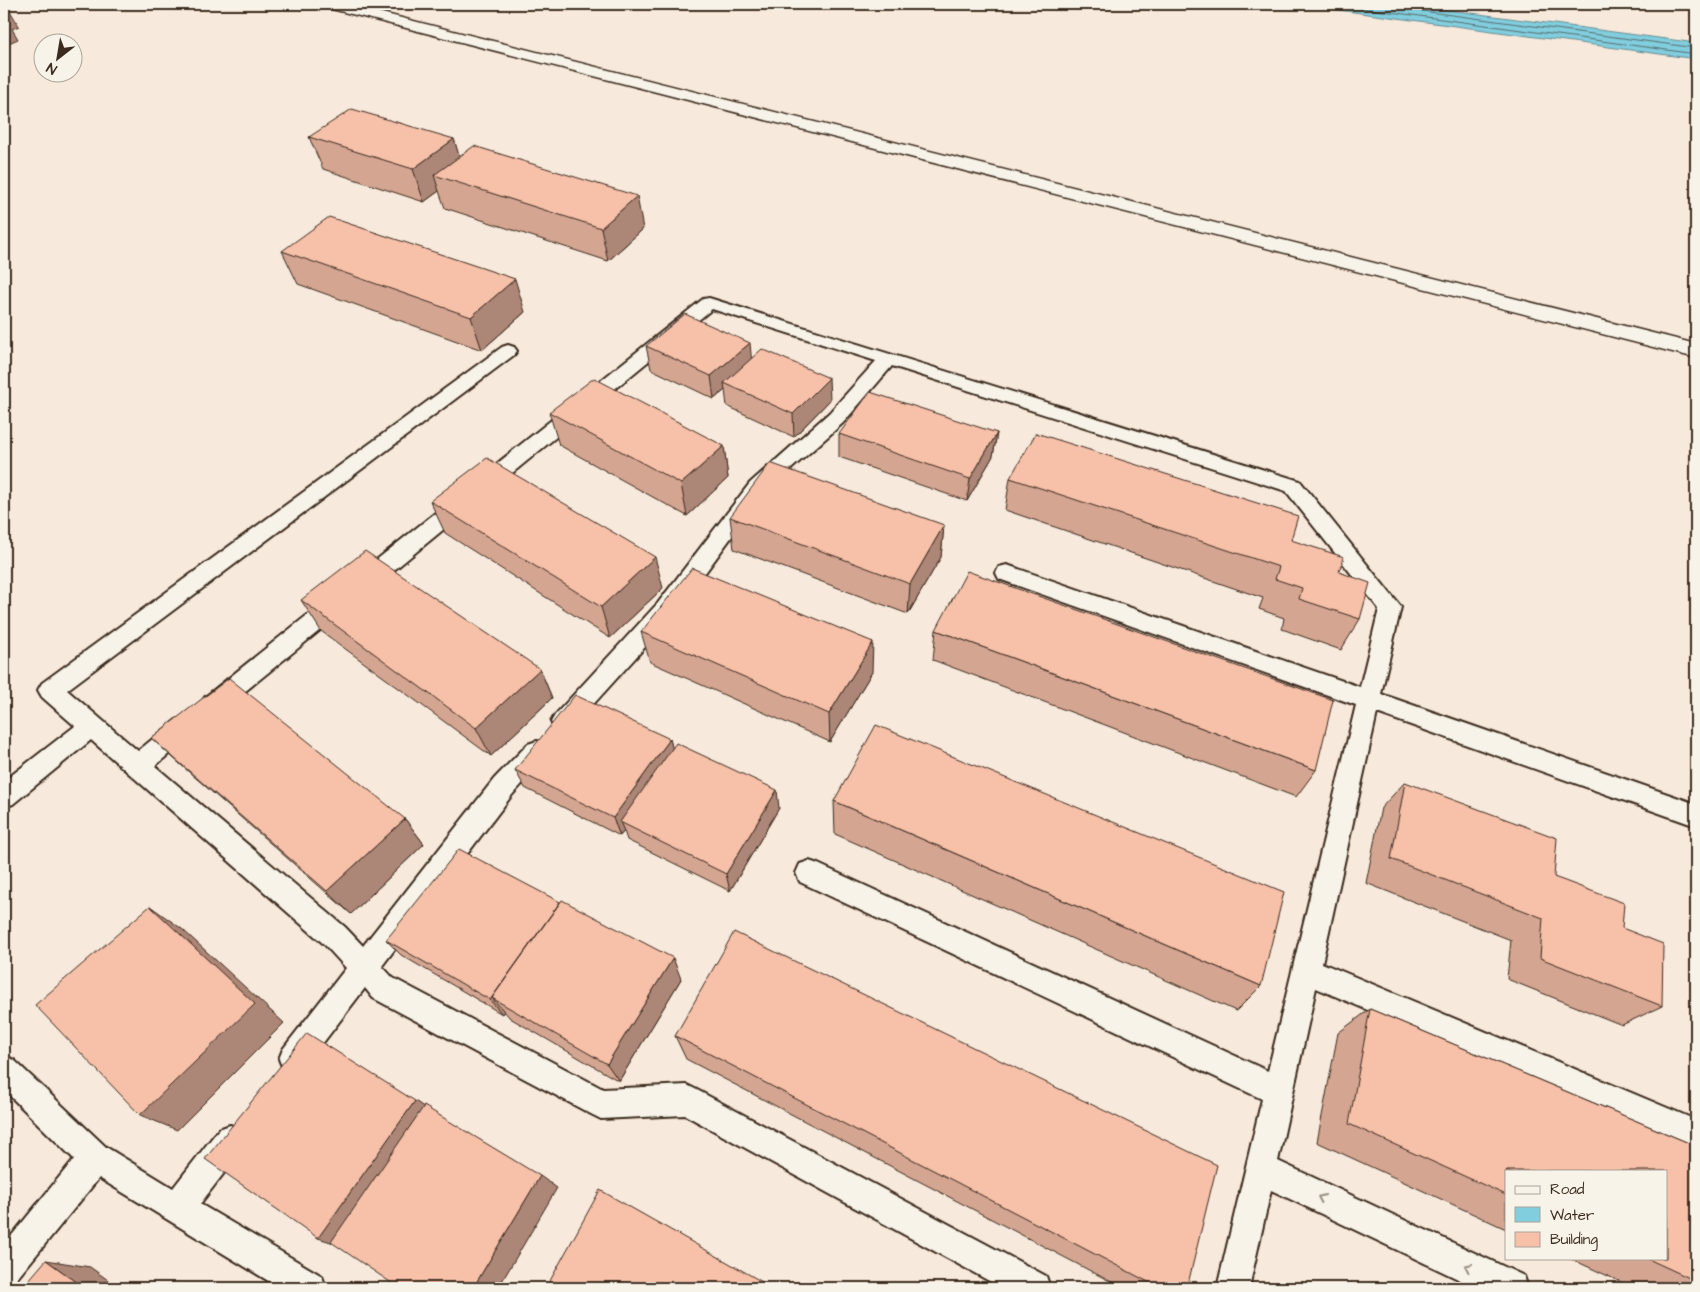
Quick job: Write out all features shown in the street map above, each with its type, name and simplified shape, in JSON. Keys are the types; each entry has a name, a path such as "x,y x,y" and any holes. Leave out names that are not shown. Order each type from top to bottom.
{"street":[{"path":"329,4 1696,351"}],"lane":[{"path":"138,765 709,303 1293,486 1390,608 1260,1169 1240,1285"},
{"path":"508,351 50,690 335,936 384,988 602,1104 688,1100 1034,1288"},
{"path":"280,1076 503,787 666,609 757,488 836,418 888,359"},
{"path":"1007,573 1696,815"},
{"path":"4,796 92,726"},
{"path":"809,872 1278,1090"},
{"path":"1306,970 1696,1135"},
{"path":"4,1070 95,1158 310,1288"},
{"path":"177,1208 243,1122"},
{"path":"4,1270 95,1158"},
{"path":"1260,1169 1512,1288"}],"water":[{"path":"1295,4 1404,4 1696,43 1696,59"}],"building":[{"path":"352,109 454,139 413,169 309,137"},
{"path":"474,146 637,196 601,228 434,175"},
{"path":"329,217 515,279 471,317 282,251"},
{"path":"685,314 750,343 711,376 646,346"},
{"path":"762,349 829,378 793,414 724,383"},
{"path":"594,378 724,446 681,484 549,412"},
{"path":"870,392 997,433 970,479 839,434"},
{"path":"1036,433 1298,516 1291,540 1344,557 1339,572 1370,583 1360,619 1299,599 1302,588 1275,579 1279,567 1010,478"},
{"path":"487,458 655,557 601,607 430,501"},
{"path":"770,463 944,525 910,584 730,517"},
{"path":"365,551 540,669 476,728 301,600"},
{"path":"692,568 873,642 829,714 641,632"},
{"path":"967,571 1333,700 1316,770 936,630"},
{"path":"229,678 405,819 327,891 151,738"},
{"path":"575,695 670,739 613,818 515,770"},
{"path":"876,725 1284,892 1261,986 834,801"},
{"path":"676,743 777,790 726,874 620,822"},
{"path":"1405,782 1557,838 1554,877 1624,903 1622,928 1663,944 1662,1006 1540,958 1543,918 1391,859"},
{"path":"459,849 560,902 490,1000 386,940"},
{"path":"562,900 673,958 607,1064 492,998"},
{"path":"150,906 255,1004 140,1115 35,1005"},
{"path":"734,932 1217,1165 1187,1288 1160,1288 675,1036"},
{"path":"1370,1009 1696,1146 1696,1281 1650,1260 1668,1260 1668,1170 1505,1170 1505,1195 1349,1124"},
{"path":"307,1033 415,1101 318,1238 205,1159"},
{"path":"424,1106 540,1176 473,1288 399,1288 331,1242"},
{"path":"600,1190 773,1288 546,1288"},
{"path":"46,1260 85,1288 22,1288"}]}
